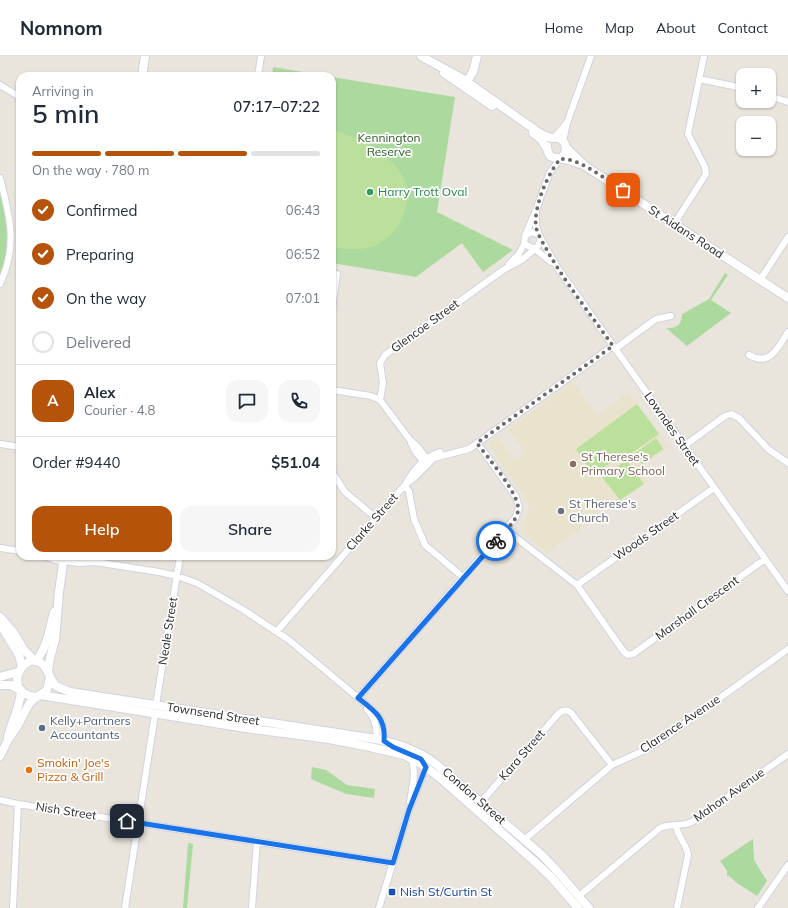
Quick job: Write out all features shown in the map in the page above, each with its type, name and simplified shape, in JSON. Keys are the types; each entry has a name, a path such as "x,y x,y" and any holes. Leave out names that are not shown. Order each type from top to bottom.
{"main road":[{"path":"143,72 145,56"},
{"path":"420,56 463,83 530,127 544,135 560,139 565,145 565,153 561,159 555,158 548,152 536,135 463,83"},
{"path":"463,83 474,56"},
{"path":"463,83 473,72 477,56"},
{"path":"548,152 547,143 554,138"},
{"name":"St Aidans Road","path":"565,145 585,166 788,298"},
{"name":"St Aidans Road","path":"561,159 585,166"},
{"path":"0,756 29,704 48,688 50,658 55,640 59,592 64,560"},
{"path":"0,677 20,670 28,663 35,661 43,652 59,592"},
{"path":"0,617 14,633 24,650 35,661 42,664 49,674"},
{"path":"0,624 19,655 20,670 16,680 19,690 20,703 11,724 8,740"},
{"name":"Townsend Street","path":"49,674 56,686 64,690 380,740"},
{"path":"0,685 12,685 28,696 39,696"},
{"name":"Townsend Street","path":"39,696 267,732 329,739 379,749"},
{"path":"380,740 421,759 426,767"},
{"name":"Condon Street","path":"380,740 407,747 428,758 481,802 550,863 577,902"},
{"name":"Condon Street","path":"379,749 410,758 439,776 552,877 577,902 590,908"},
{"name":"Clarence Avenue","path":"518,846 524,840"}],"street":[{"path":"259,72 261,56"},
{"path":"565,145 567,123 591,56"},
{"path":"674,224 706,174 705,167 688,134 704,56"},
{"path":"699,79 736,87"},
{"path":"0,85 16,95"},
{"path":"776,98 788,102"},
{"path":"554,138 567,123"},
{"path":"548,152 550,172"},
{"path":"536,210 536,226 540,236 540,242 535,249 524,244 525,236 550,172 561,159"},
{"path":"0,178 9,214 11,230 9,258 0,284"},
{"path":"525,236 532,232 540,236"},
{"name":"Lowndes Street","path":"540,236 557,267 788,592"},
{"path":"760,280 788,237"},
{"name":"Glencoe Street","path":"504,270 519,254 524,244"},
{"name":"Lowndes Street","path":"535,249 548,258 557,267"},
{"name":"Glencoe Street","path":"380,400 383,387 380,365 383,358 535,249"},
{"path":"336,281 337,274"},
{"path":"336,391 371,396 380,400 410,440 415,451 426,462 439,453 477,443 656,320 671,316"},
{"path":"749,355 762,359 772,355 788,332"},
{"path":"684,446 732,410 772,452 788,463"},
{"path":"358,698 516,517 518,501 477,443"},
{"path":"0,444 16,446"},
{"name":"Clarke Street","path":"277,631 404,486 411,475 426,462"},
{"path":"336,478 345,492 376,518"},
{"path":"404,486 410,492 414,519 424,545 464,578"},
{"name":"Woods Street","path":"577,585 714,488"},
{"name":"Marshall Crescent","path":"506,530 577,585 627,658 765,559"},
{"path":"0,548 16,550"},
{"path":"68,560 79,563 95,562"},
{"path":"90,560 177,576 193,581 277,631 298,646 374,711 380,718 383,726 380,740"},
{"name":"Neale Street","path":"156,705 179,560"},
{"name":"Clarence Avenue","path":"524,840 612,765 660,741 788,649"},
{"path":"563,703 564,710 572,714 612,765"},
{"name":"Kara Street","path":"481,802 559,713 564,710"},
{"path":"125,908 155,714"},
{"name":"Mahon Avenue","path":"577,902 660,828 666,826 686,825 692,822 788,754"},
{"path":"409,810 414,773 414,766 410,758"},
{"path":"379,908 409,810 426,767"},
{"name":"Nish Street","path":"0,800 393,863"},
{"path":"13,908 18,804"},
{"path":"676,825 678,834 686,848 688,855 677,908"},
{"path":"252,908 257,841"},
{"path":"758,908 788,865"}],"shaded area":[{"name":"St Therese's Primary School","path":"573,382 597,415 629,392 669,447 639,469 648,481 547,553 525,535 523,526 529,509 528,502 489,446 489,442 498,437 514,460 525,452 508,429"}],"green space":[{"path":"273,67 302,72 272,72"},
{"name":"Kennington Reserve","path":"336,78 455,97 437,212 513,250 483,272 462,243 416,277 336,264"},
{"name":"Harry Trott Oval","path":"336,131 353,137 386,157 402,174 407,191 407,202 404,213 399,224 392,233 375,245 365,248 344,249 336,247"},
{"path":"0,185 9,223 8,258 0,276"},
{"path":"725,273 728,275 711,300 731,313 687,346 666,328 678,326 682,318 682,314 709,299"},
{"path":"637,404 659,434 629,455 626,452 597,472 591,472 576,449"},
{"path":"656,438 663,449 642,464 634,454"},
{"path":"627,460 644,484 620,500 602,477"},
{"path":"312,767 326,770 347,785 375,789 374,798 346,794 311,779"},
{"path":"753,839 754,860 767,881 757,896 727,876 727,871 720,861"},
{"path":"188,843 193,844 187,908 183,908"}],"way so far":[{"path":"496,541 516,517 519,507 516,497 477,443 613,346 557,267 545,246 536,226 536,210 550,172 562,158 585,166 623,190"}],"place":[{"name":"Harry Trott Oval","path":"370,192"},
{"name":"St Therese's Primary School","path":"573,464"},
{"name":"St Therese's Church","path":"561,511"},
{"name":"Kelly+Partners Accountants","path":"42,728"},
{"name":"Smokin' Joe's Pizza & Grill","path":"29,770"},
{"name":"Nish St/Curtin St","path":"392,892"}],"route":[{"path":"127,821 393,863 409,810 426,767 424,761 413,754 393,747 384,741 383,726 380,718 358,698 496,541"}]}
